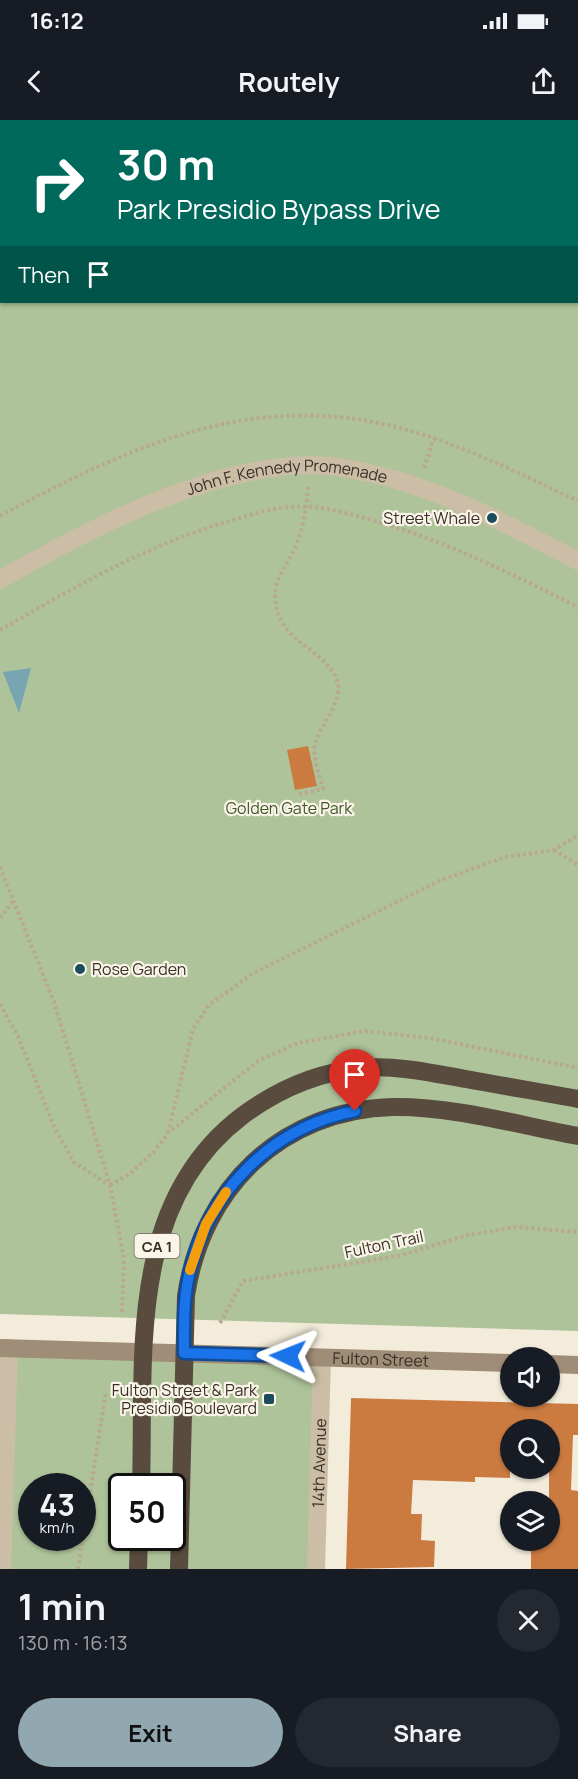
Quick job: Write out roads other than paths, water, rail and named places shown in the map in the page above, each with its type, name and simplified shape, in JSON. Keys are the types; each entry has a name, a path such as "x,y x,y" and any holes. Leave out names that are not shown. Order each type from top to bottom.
{"highway":[{"name":"CA 1","path":"141,1473 145,1352 152,1264 171,1203 185,1177 205,1150 228,1127 276,1094 331,1073 363,1068 394,1068 578,1099"},
{"name":"CA 1","path":"179,1569 184,1353 189,1273 206,1224 235,1180 255,1160 295,1132 342,1114 394,1107 437,1111 578,1136"},
{"path":"138,1569 139,1551"}],"main road":[{"name":"Fulton Street","path":"5,1348 500,1363"},
{"path":"560,1364 578,1365"}],"street":[{"name":"John F. Kennedy Promenade","path":"0,580 78,537 160,501 250,473 308,466 365,472 418,486 495,519 578,561"},
{"path":"2,1569 5,1348"},
{"name":"14th Avenue","path":"316,1569 322,1358"}],"water":[{"path":"31,668 19,713 3,672"}],"place":[{"name":"Street Whale","path":"492,518"},
{"name":"Rose Garden","path":"80,969"},
{"name":"Fulton Street & Park Presidio Boulevard","path":"269,1399"}],"park label":[{"name":"Golden Gate Park","path":"289,808"}]}
